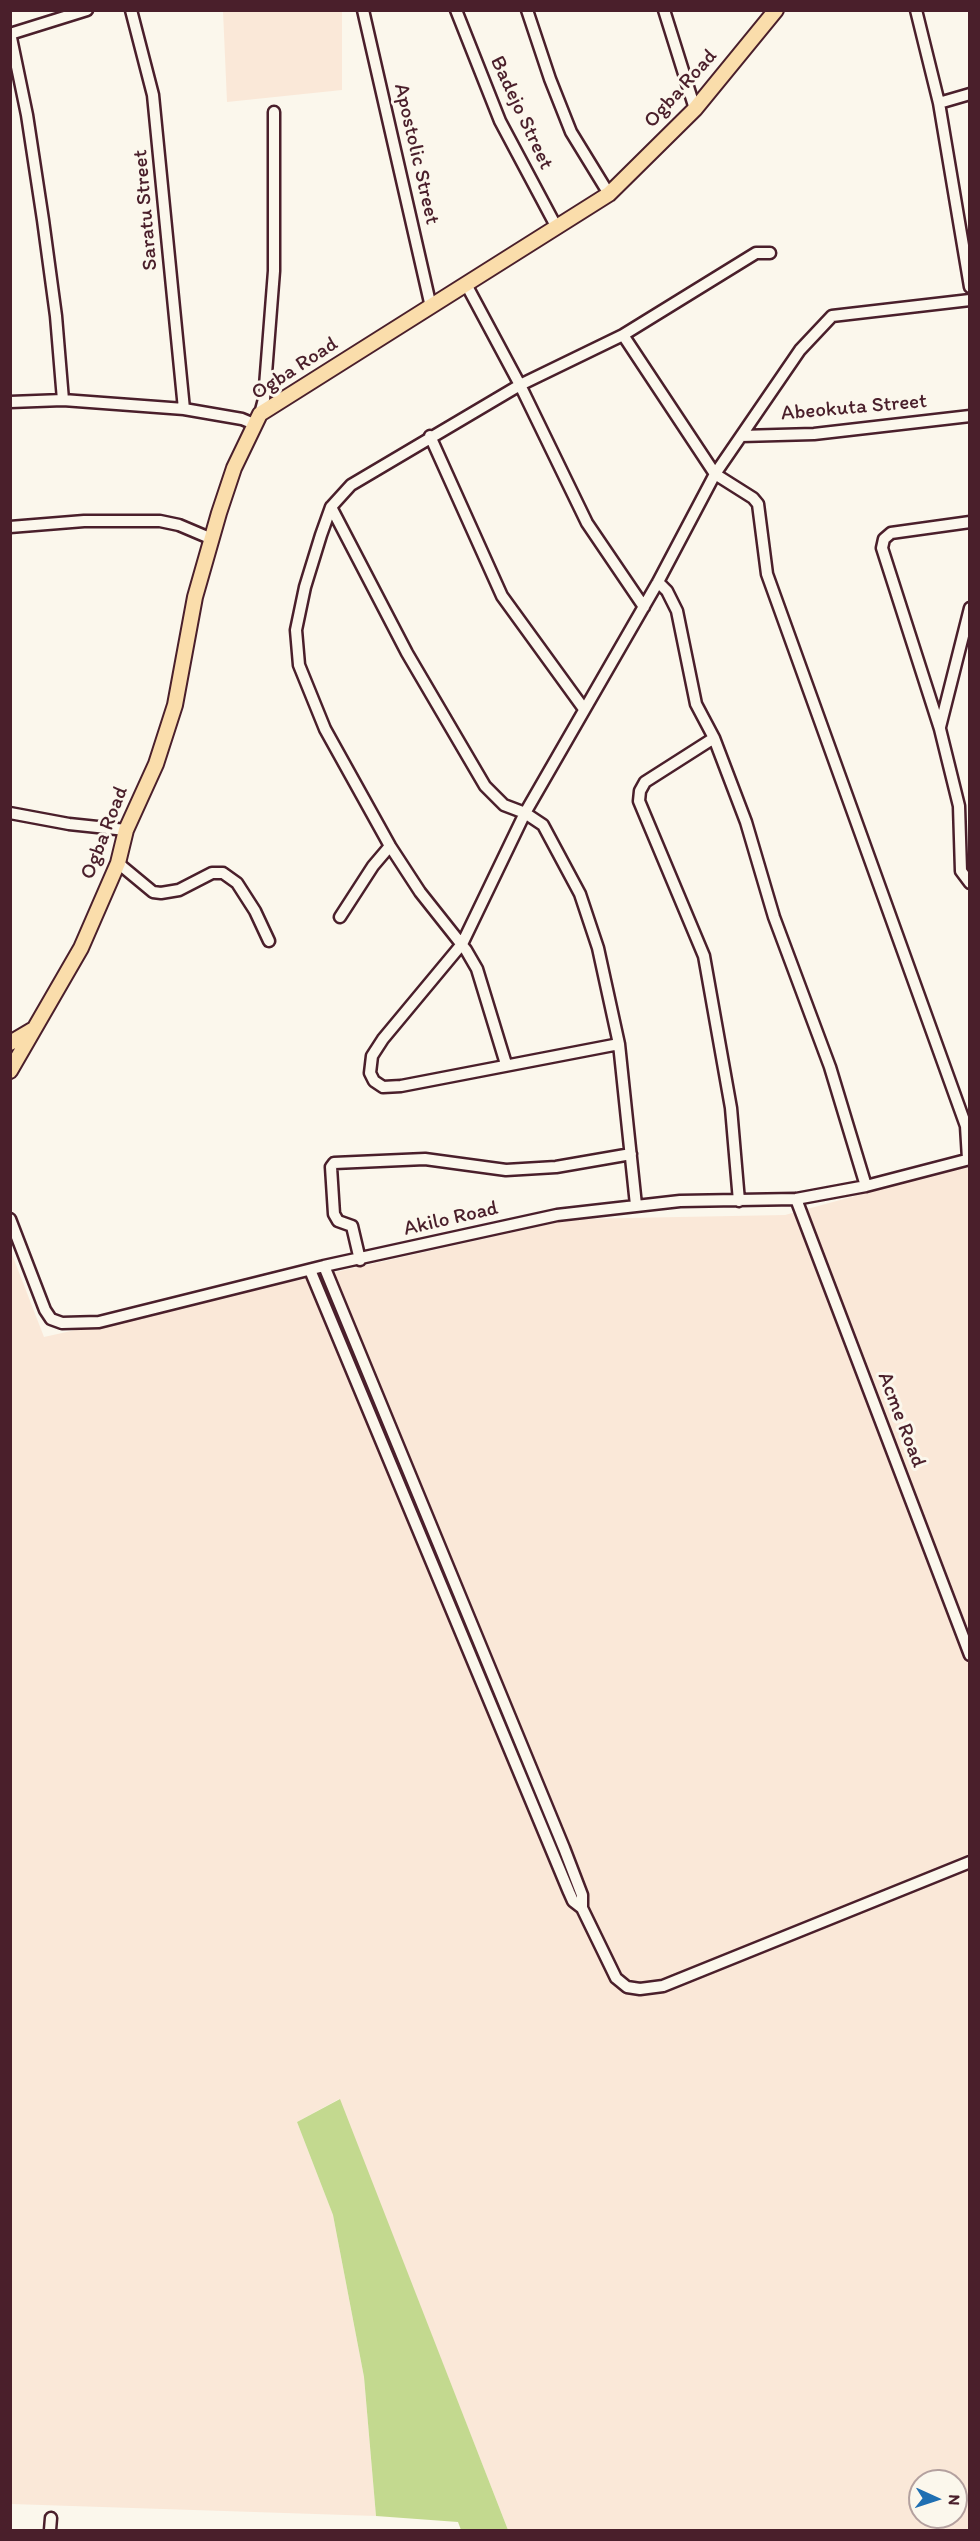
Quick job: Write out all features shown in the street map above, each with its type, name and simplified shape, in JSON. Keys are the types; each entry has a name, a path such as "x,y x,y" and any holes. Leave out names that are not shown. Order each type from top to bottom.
{"main road":[{"name":"Ogba Road","path":"10,1071 32,1030 51,1004 81,948 118,863 126,830 156,764 175,705 195,597 234,468 257,419 609,194 695,109 776,10"},
{"name":"Ogba Road","path":"10,1043 32,1030"}],"street":[{"path":"63,400 56,316 41,208 27,114 11,34 87,10"},
{"name":"Saratu Street","path":"131,10 155,105 184,409"},
{"name":"Apostolic Street","path":"363,10 431,306"},
{"name":"Badejo Street","path":"456,10 500,121 557,228"},
{"path":"527,10 571,132 609,194"},
{"path":"664,10 695,109"},
{"path":"916,10 939,103 969,287"},
{"path":"939,103 969,94"},
{"path":"10,402 63,400 184,409 242,419 257,419 264,399 274,271 274,112"},
{"path":"506,1064 477,969 462,944 434,912 390,846 325,729 298,665 297,630 305,587 331,507 351,485 430,436 520,385 623,335 756,253 770,253"},
{"path":"466,286 520,385 587,523 644,607"},
{"path":"620,1044 506,1064 401,1086 383,1087 372,1078 372,1056 462,944 525,813 644,607 715,474 800,350 832,316 969,300"},
{"path":"623,335 715,474 753,498 758,504 762,556 767,574 966,1126 969,1159"},
{"name":"Abeokuta Street","path":"741,436 814,434 969,416"},
{"path":"430,436 502,596 584,709"},
{"path":"331,507 407,653 485,786 504,805 525,813 549,831 588,915 620,1044 636,1205"},
{"path":"10,527 84,521 160,521 179,525 212,539"},
{"path":"969,522 891,533 884,539 882,548 940,729 959,806 961,871 969,883"},
{"path":"658,582 667,591 677,611 696,704 714,738 746,822 774,917 830,1067 866,1186"},
{"path":"940,729 969,608"},
{"path":"714,738 645,782 639,801 704,957 709,975 731,1108 739,1201"},
{"path":"12,817 126,830"},
{"path":"340,917 373,866 390,846"},
{"path":"118,863 153,892 161,893 179,890 212,873 223,873 237,883 255,911 269,941"},
{"path":"966,1126 969,1108"},
{"path":"360,1260 352,1226 338,1221 334,1214 331,1167 334,1162 432,1160 506,1170 565,1166 631,1154"},
{"name":"Akilo Road","path":"10,1219 45,1310 51,1318 62,1323 99,1322 324,1266 360,1260 557,1215 680,1201 796,1199 866,1186 969,1159"},
{"name":"Acme Road","path":"796,1199 969,1655"},
{"path":"324,1266 512,1723 559,1851 573,1901 582,1908 616,1978 627,1987 640,1989 663,1986 969,1862"},
{"path":"310,1270 501,1729 559,1851"},
{"path":"501,1729 512,1723"},
{"path":"50,2530 51,2518"}],"shaded area":[{"path":"223,11 342,11 342,90 227,102"},
{"path":"969,1165 969,2530 508,2530 339,2099 297,2122 333,2215 364,2377 376,2516 11,2504 10,1249 44,1337 573,1219 785,1215"}],"green space":[{"path":"340,2099 508,2530 461,2530 458,2522 376,2516 364,2377 333,2215 297,2122"}]}
